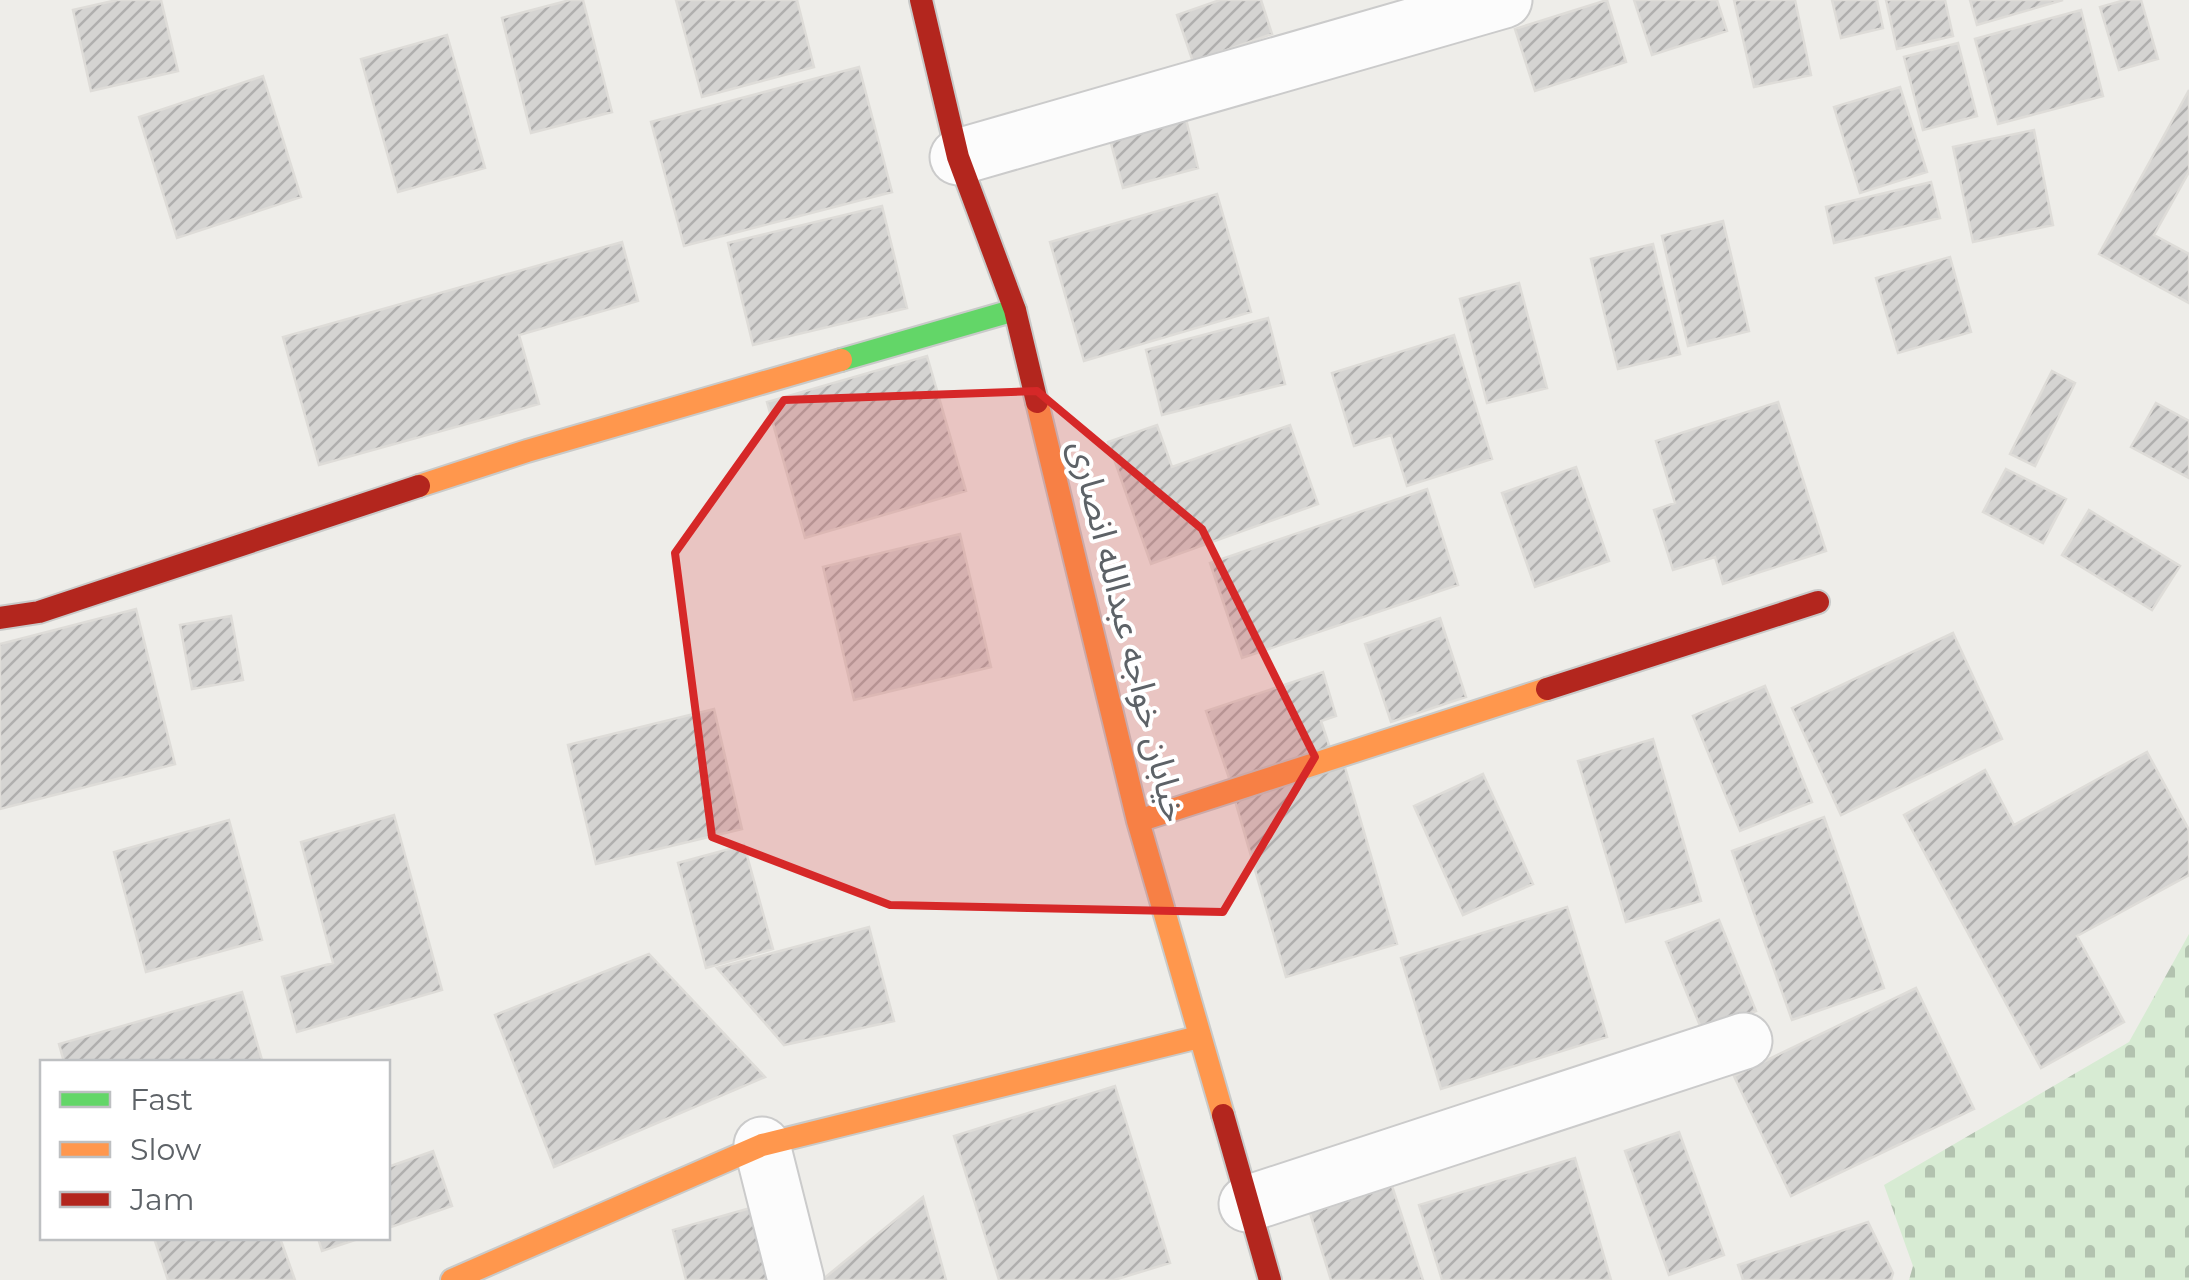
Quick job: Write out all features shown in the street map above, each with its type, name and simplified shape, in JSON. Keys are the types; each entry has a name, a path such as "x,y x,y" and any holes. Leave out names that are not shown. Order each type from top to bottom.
{"street":[{"name":"خیابان خواجه عبدالله انصاری","path":"920,0 958,158 1015,310 1138,821 1270,1280"},
{"path":"958,158 1504,0"},
{"path":"0,618 38,612 527,451 1015,310"},
{"path":"1138,821 1818,602"},
{"path":"452,1280 762,1145 1199,1036"},
{"path":"1247,1204 1744,1041"},
{"path":"762,1145 796,1280"}],"highlighted area":[{"path":"1037,391 1202,529 1315,757 1223,912 890,905 712,837 675,553 784,400"}],"green space":[{"path":"2189,934 2189,1280 1909,1280 1913,1266 1884,1185 2129,1042"}],"building":[{"path":"117,0 161,0 178,71 91,91 73,10"},
{"path":"583,0 612,112 531,133 502,18"},
{"path":"676,0 797,0 814,67 702,97"},
{"path":"1220,0 1261,0 1272,34 1193,62 1177,15"},
{"path":"1607,0 1626,62 1535,91 1515,29"},
{"path":"1634,0 1717,0 1727,31 1652,55"},
{"path":"1734,0 1795,0 1811,75 1754,87"},
{"path":"1832,0 1877,0 1883,28 1841,38"},
{"path":"1886,0 1945,0 1953,36 1897,49"},
{"path":"1970,0 2063,0 1977,25"},
{"path":"2141,0 2158,59 2119,70 2100,7"},
{"path":"2081,10 2103,96 1998,124 1975,39"},
{"path":"447,35 485,168 398,192 361,59"},
{"path":"1958,43 1977,116 1923,130 1904,57"},
{"path":"859,67 892,192 684,246 651,122"},
{"path":"263,76 301,197 177,238 139,117"},
{"path":"1900,87 1927,172 1860,193 1834,107"},
{"path":"2189,90 2189,172 2154,235 2189,254 2189,303 2099,254"},
{"path":"1184,111 1198,168 1123,188 1108,132"},
{"path":"2034,130 2053,225 1973,242 1953,147"},
{"path":"1931,182 1940,218 1834,243 1826,207"},
{"path":"1217,194 1251,312 1084,361 1050,242"},
{"path":"882,206 907,308 753,345 728,243"},
{"path":"1723,221 1749,331 1688,346 1662,236"},
{"path":"622,242 638,301 519,335 539,404 319,465 283,337"},
{"path":"1653,244 1680,354 1618,369 1591,259"},
{"path":"1950,257 1971,332 1898,353 1876,278"},
{"path":"1519,283 1547,388 1487,403 1460,299"},
{"path":"1268,318 1285,384 1162,415 1146,350"},
{"path":"1454,335 1492,459 1407,486 1391,435 1354,446 1332,373"},
{"path":"927,356 966,491 805,538 767,402"},
{"path":"2052,371 2075,383 2035,466 2010,454"},
{"path":"1778,402 1826,551 1723,584 1715,557 1673,570 1654,510 1675,503 1656,441"},
{"path":"2156,403 2189,421 2189,478 2131,447"},
{"path":"1157,425 1172,467 1290,425 1318,504 1151,564 1108,442"},
{"path":"1576,467 1609,561 1535,587 1502,493"},
{"path":"2006,469 2066,499 2043,543 1983,512"},
{"path":"1427,489 1458,585 1242,658 1210,563"},
{"path":"2089,510 2180,566 2152,610 2062,555"},
{"path":"960,534 991,667 854,700 823,567"},
{"path":"136,609 175,764 0,809 0,644"},
{"path":"231,616 243,680 192,689 180,625"},
{"path":"1440,618 1466,697 1391,722 1365,644"},
{"path":"1953,633 2002,739 1841,815 1792,708"},
{"path":"1323,672 1336,716 1321,721 1330,748 1230,781 1206,711"},
{"path":"1765,686 1812,802 1740,831 1693,716"},
{"path":"714,709 742,829 596,864 568,745"},
{"path":"1653,739 1701,901 1626,922 1578,761"},
{"path":"2147,752 2189,830 2189,875 2077,936 2124,1022 2041,1068 1904,815 1985,770 2014,825"},
{"path":"1344,764 1397,944 1286,977 1234,797"},
{"path":"1483,774 1533,884 1463,915 1414,806"},
{"path":"394,815 442,990 297,1032 282,977 333,963 301,842"},
{"path":"1824,817 1884,988 1792,1020 1732,851"},
{"path":"229,820 262,940 146,972 114,852"},
{"path":"744,845 773,949 706,968 678,863"},
{"path":"1567,907 1607,1037 1441,1089 1401,958"},
{"path":"1719,920 1756,1011 1703,1033 1666,942"},
{"path":"869,927 894,1021 784,1045 717,968"},
{"path":"649,954 765,1077 554,1167 495,1015"},
{"path":"1916,988 1974,1109 1791,1196 1734,1076"},
{"path":"242,992 262,1060 63,1060 59,1044"},
{"path":"1115,1086 1170,1263 1114,1280 999,1280 954,1136"},
{"path":"1679,1132 1724,1255 1669,1275 1625,1151"},
{"path":"433,1151 452,1206 390,1227 390,1166"},
{"path":"1575,1158 1611,1280 1442,1280 1419,1205"},
{"path":"1392,1186 1423,1280 1331,1280 1310,1213"},
{"path":"923,1197 946,1280 822,1280"},
{"path":"768,1203 789,1280 686,1280 673,1230"},
{"path":"1868,1222 1893,1273 1891,1280 1743,1280 1738,1265"},
{"path":"155,1240 281,1240 295,1280 168,1280"},
{"path":"319,1240 355,1240 322,1251"}],"traffic: fast":[{"path":"841,360 1015,310"}],"traffic: slow":[{"path":"419,486 841,360"},
{"path":"1037,402 1138,821 1223,1115"},
{"path":"1138,821 1547,689"},
{"path":"452,1280 762,1145 1199,1037"}],"traffic: jam":[{"path":"921,0 958,157 1015,310 1037,402"},
{"path":"0,618 39,612 419,486"},
{"path":"1547,689 1818,602"},
{"path":"1223,1115 1270,1280"}]}
